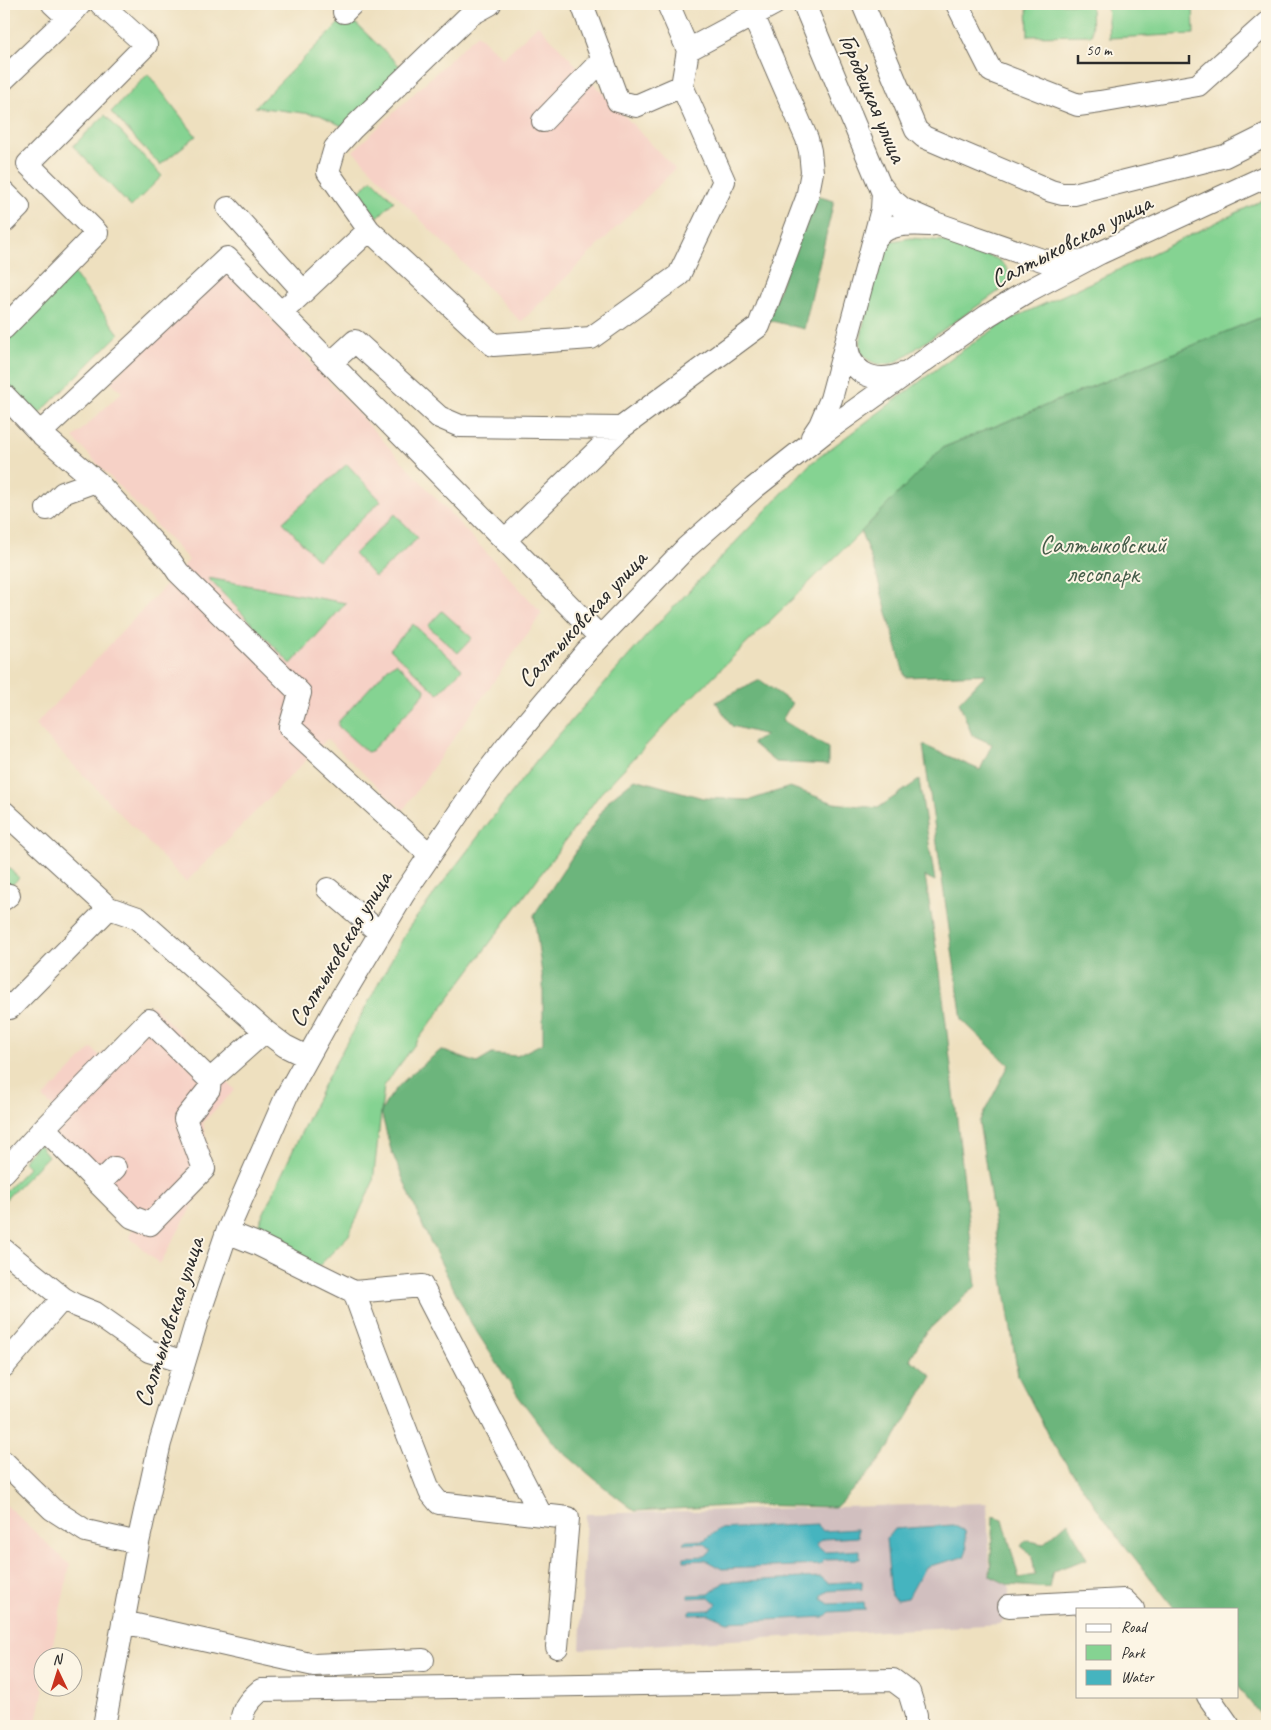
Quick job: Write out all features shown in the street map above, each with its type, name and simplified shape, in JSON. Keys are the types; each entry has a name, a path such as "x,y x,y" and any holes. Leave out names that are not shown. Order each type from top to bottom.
{"street":[{"path":"4,328 97,233 28,164 146,45 101,4"},
{"path":"490,4 470,15 353,128 335,148 328,172 368,230 493,345 591,338 679,275 724,181 682,86 688,50 668,4"},
{"path":"582,4 618,101 636,106 682,86"},
{"path":"688,50 741,14 774,4"},
{"name":"Городецкая улица","path":"804,4 881,186"},
{"path":"863,4 916,130 924,137 959,154 1051,191 1062,194 1074,194 1226,156 1267,134"},
{"path":"957,4 991,71 1078,105 1198,85 1267,22"},
{"path":"4,79 67,8"},
{"path":"505,540 621,428 759,326 807,198 812,172 807,139 741,14"},
{"path":"543,121 602,60"},
{"path":"1226,156 1238,190"},
{"name":"Салтыковская улица","path":"104,1726 138,1543 160,1443 184,1362 227,1232 287,1095 307,1057 379,932 430,855 508,744 600,637 686,548 721,516 798,453 885,388 987,316 1026,292 1100,253 1267,176"},
{"path":"881,186 895,203 912,214 1053,263 1071,263 1100,253"},
{"path":"798,453 814,435 826,413 882,209 883,193 881,186"},
{"path":"4,192 19,207 4,222"},
{"path":"228,208 303,292"},
{"path":"870,250 877,236 894,226 911,224 933,225 960,231"},
{"path":"281,313 368,230"},
{"path":"987,316 1017,293 1022,286 1024,278 1020,264 1009,251 1001,246"},
{"path":"40,433 227,258 600,637"},
{"name":"Салтыковская улица","path":"851,318 847,339 848,353 854,366 874,377 882,378 890,378 909,372"},
{"path":"331,364 355,341 439,417 460,426 621,428"},
{"path":"4,395 40,433 96,481 172,563 178,572 300,693 290,727 430,855"},
{"path":"47,509 63,493 96,481"},
{"path":"4,812 109,908 138,918 265,1031 285,1046 307,1057"},
{"path":"328,889 379,932"},
{"path":"4,1003 10,1008 109,908"},
{"path":"6,1161 44,1128 150,1020 210,1080"},
{"path":"44,1128 132,1216 150,1224 204,1169 185,1119 209,1089 210,1080 265,1031"},
{"path":"100,1184 115,1168"},
{"path":"227,1232 257,1244 354,1292 422,1286 542,1515"},
{"path":"4,1250 63,1298 95,1313 149,1351 184,1362"},
{"path":"354,1292 430,1492 439,1503 577,1519 557,1647"},
{"path":"4,1366 63,1298"},
{"path":"4,1462 52,1509 86,1531 138,1543"},
{"path":"1009,1606 1124,1600 1132,1608"},
{"path":"124,1622 314,1665 423,1660"},
{"path":"241,1726 241,1715 249,1700 261,1690 893,1680 909,1692 916,1715 916,1726"},
{"path":"1209,1698 1229,1726"}],"shaded area":[{"path":"538,25 675,169 521,322 353,151 477,34 503,58"},
{"path":"221,265 542,613 403,810 327,739 186,882 35,725 189,560 73,438 122,392 111,382"},
{"path":"152,1005 235,1090 203,1122 212,1170 160,1264 129,1237 135,1225 41,1134 53,1107 43,1098 92,1048 100,1056"},
{"path":"4,1503 70,1565 52,1648 32,1648 32,1698 42,1698 36,1726 4,1726"},
{"path":"987,1503 990,1576 1009,1585 1009,1614 1000,1624 580,1649 586,1514"}],"green space":[{"path":"1027,4 1091,4 1092,35 1028,36"},
{"path":"1107,4 1193,4 1194,34 1109,38"},
{"path":"347,15 404,70 346,128 320,115 255,107"},
{"path":"148,74 196,136 160,165 111,112"},
{"path":"105,115 162,176 131,207 73,146"},
{"path":"372,179 394,201 378,217 356,195"},
{"path":"813,195 834,201 804,329 768,320"},
{"path":"1267,198 1267,315 942,448 861,532 689,700 600,794 384,1086 373,1182 349,1235 318,1267 253,1236 323,1086 409,927 539,757 649,633 810,464 954,356 1005,322"},
{"path":"911,238 943,241 995,258 1006,268 1009,276 1008,280 1002,289 901,359 888,364 875,363 868,360 861,351 862,331 874,284 885,248 892,241"},
{"path":"67,264 119,334 38,415 4,387 4,328"},
{"name":"Салтыковский лесопарк","path":"1267,315 1267,1723 1238,1687 1238,1608 1174,1608 1110,1527 1054,1446 1018,1376 979,1122 1009,1065 962,1020 923,745 980,770 992,744 972,735 959,702 986,674 905,677 876,573 861,532 942,448"},
{"path":"347,464 381,501 318,560 283,522"},
{"path":"395,514 418,538 375,577 354,554"},
{"path":"208,578 346,603 291,664"},
{"path":"442,611 472,638 458,653 428,626"},
{"path":"413,624 462,669 438,694 390,649"},
{"path":"396,663 424,688 424,694 371,751 367,752 339,727 339,721 389,667"},
{"path":"760,680 792,703 782,720 828,748 828,765 775,762 752,743 766,735 732,726 716,702"},
{"path":"635,779 703,798 750,800 790,787 834,803 878,808 919,780 935,881 925,876 940,971 976,1286 925,1333 910,1359 932,1376 892,1443 873,1469 836,1507 749,1505 635,1511 604,1487 557,1447 518,1396 471,1323 424,1229 391,1150 381,1112 386,1102 400,1085 441,1050 477,1063 492,1054 517,1056 543,1043 543,982 534,915 610,799"},
{"path":"4,863 19,878 4,893"},
{"path":"38,1143 48,1156 4,1201 4,1193 29,1167 23,1161"},
{"path":"993,1516 1003,1519 1019,1578 1035,1575 1032,1555 1021,1546 1026,1540 1043,1544 1068,1522 1087,1559 1053,1571 1049,1588 1009,1585 990,1576"}],"water":[{"path":"817,1524 823,1531 857,1529 858,1537 823,1539 817,1543 817,1546 824,1552 860,1550 860,1559 825,1560 820,1565 722,1569 705,1560 684,1561 684,1557 705,1556 712,1550 704,1543 684,1544 684,1541 704,1540 719,1529"},
{"path":"953,1525 965,1531 967,1549 964,1557 925,1567 908,1598 897,1600 891,1596 886,1539 894,1529"},
{"path":"821,1577 828,1583 862,1581 862,1589 828,1591 822,1595 822,1599 829,1604 864,1602 865,1610 830,1612 825,1617 727,1622 709,1614 689,1615 689,1611 710,1610 717,1604 709,1597 688,1598 688,1595 709,1594 724,1582"}]}
